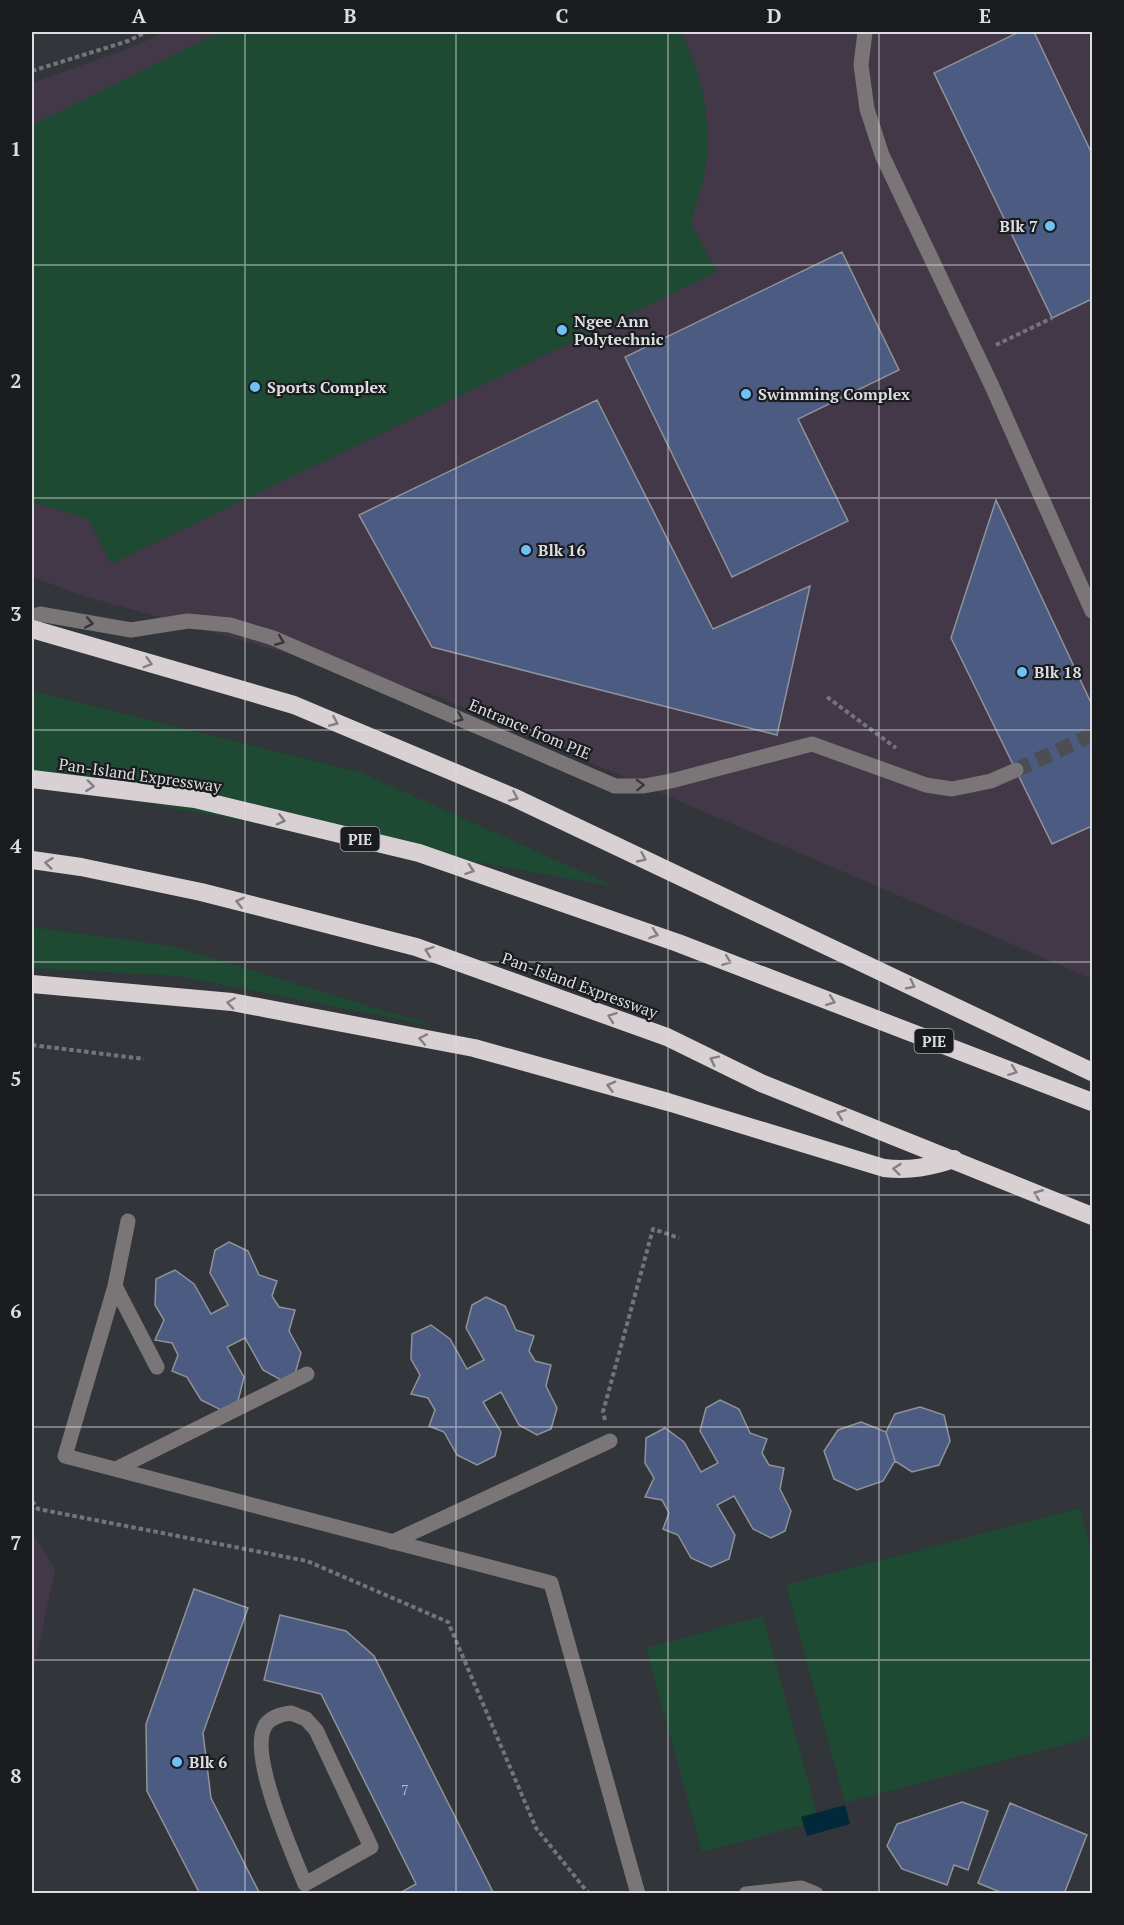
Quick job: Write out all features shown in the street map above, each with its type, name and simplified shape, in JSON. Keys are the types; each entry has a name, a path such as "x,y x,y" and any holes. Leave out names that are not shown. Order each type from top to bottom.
{"highway":[{"path":"32,629 294,705 502,792 1092,1072"},
{"name":"Pan-Island Expressway","path":"32,779 195,799 419,853 689,947 1092,1102"},
{"name":"Pan-Island Expressway","path":"32,860 81,867 201,892 416,947 667,1037 761,1083 1092,1216"},
{"path":"32,984 232,1002 474,1048 668,1102 884,1168 905,1170 929,1167 954,1159"}],"street":[{"path":"865,32 861,65 867,109 882,155 977,354 1092,610"},
{"name":"Entrance from PIE","path":"32,617 40,614 131,630 188,621 230,626 273,638 615,786 644,786 671,781 812,744 926,785 952,789 990,782 1016,770"},
{"path":"128,1221 115,1286 65,1456 551,1583 638,1893"},
{"path":"115,1286 157,1367"},
{"path":"116,1469 307,1374"},
{"path":"392,1542 610,1441"},
{"path":"291,1713 306,1719 316,1730 371,1847 305,1884 279,1821 261,1753 260,1739 265,1725 279,1714 291,1713"},
{"path":"746,1893 801,1888 816,1893"}],"path":[{"path":"32,71 128,41 146,32"},
{"path":"977,354 1052,318"},
{"path":"827,697 904,753"},
{"path":"32,1045 144,1059"},
{"path":"610,1441 603,1412 653,1229 679,1238"},
{"path":"32,1501 38,1509 307,1562 448,1622 536,1828 589,1893"}],"shaded area":[{"name":"Ngee Ann Polytechnic","path":"166,32 1092,32 1092,979 431,694 84,596 32,577 32,83 127,49"},
{"path":"32,1532 55,1569 32,1679"}],"green space":[{"name":"Sports Complex","path":"220,32 680,32 699,79 708,131 705,172 691,223 717,272 111,564 88,519 32,502 32,125"},
{"path":"32,691 360,772 616,887 32,783"},
{"path":"32,927 172,946 438,1027 179,976 32,968"},
{"path":"1080,1508 1092,1555 1092,1737 845,1803 786,1585"},
{"path":"763,1616 819,1821 702,1852 646,1648"}],"water":[{"path":"845,1805 850,1824 807,1836 801,1817"}],"building":[{"name":"Blk 7","path":"1019,32 1034,32 1092,154 1092,299 1052,318 934,73"},
{"name":"Swimming Complex","path":"842,252 899,370 798,419 848,521 732,577 625,357"},
{"name":"Blk 16","path":"597,400 713,629 810,586 777,735 432,647 359,515"},
{"name":"Blk 18","path":"996,500 1092,705 1092,826 1052,844 951,638"},
{"path":"229,1242 248,1251 259,1275 277,1281 272,1296 279,1307 295,1310 289,1331 301,1353 295,1374 281,1380 263,1370 245,1338 227,1347 244,1377 238,1401 221,1410 201,1400 187,1377 172,1371 178,1355 172,1343 155,1340 164,1320 155,1305 156,1279 175,1270 194,1284 211,1314 228,1305 210,1273 215,1250"},
{"path":"486,1297 505,1306 516,1330 534,1336 529,1351 535,1361 551,1365 546,1386 557,1408 551,1429 537,1435 519,1425 501,1392 483,1402 501,1432 495,1456 477,1465 457,1455 444,1432 429,1426 435,1410 428,1398 411,1394 420,1375 411,1359 412,1334 431,1325 450,1339 467,1369 484,1360 466,1328 472,1305"},
{"path":"720,1400 739,1409 750,1433 767,1439 762,1453 769,1465 784,1468 780,1489 791,1511 785,1531 771,1538 753,1529 734,1496 717,1505 735,1535 729,1559 711,1567 691,1558 678,1535 663,1529 669,1513 662,1500 645,1497 654,1478 645,1463 646,1438 665,1428 684,1442 701,1472 718,1463 700,1431 706,1408"},
{"path":"920,1407 944,1415 950,1441 939,1465 912,1472 895,1461 886,1432 895,1414"},
{"path":"861,1422 886,1432 895,1461 883,1481 857,1490 834,1479 824,1451 838,1430"},
{"name":"Blk 6","path":"194,1589 248,1608 203,1733 211,1798 260,1894 200,1894 147,1791 146,1724"},
{"path":"280,1615 346,1631 374,1656 494,1894 398,1894 416,1884 321,1694 264,1680"},
{"path":"962,1802 988,1811 968,1870 954,1865 947,1885 902,1869 887,1846 897,1824"},
{"path":"1010,1803 1087,1835 1064,1894 1005,1894 978,1883"}],"tunnel":[{"path":"1016,770 1092,735"}],"place":[{"name":"Blk 7","path":"1050,226"},
{"name":"Ngee Ann Polytechnic","path":"562,330"},
{"name":"Sports Complex","path":"255,387"},
{"name":"Swimming Complex","path":"746,394"},
{"name":"Blk 16","path":"526,550"},
{"name":"Blk 18","path":"1022,672"},
{"name":"Blk 6","path":"177,1762"}]}
